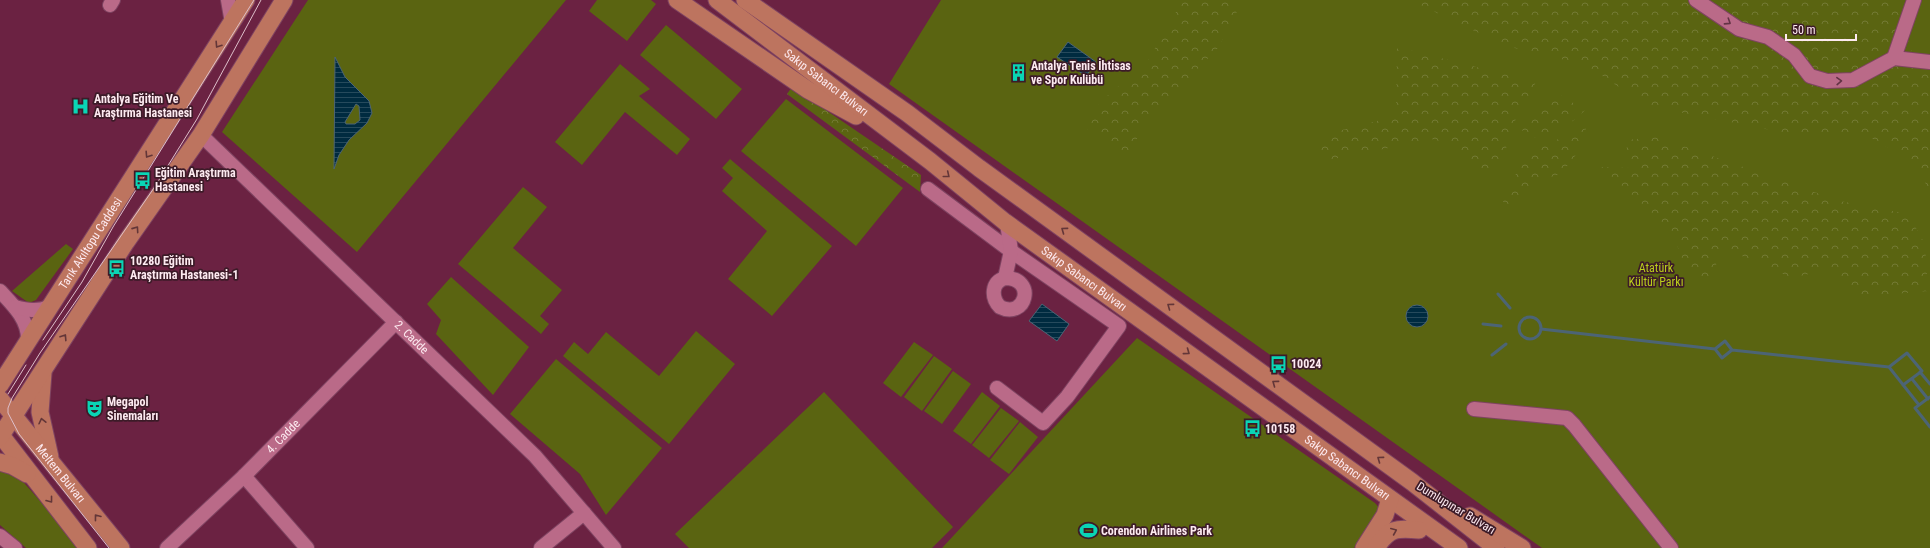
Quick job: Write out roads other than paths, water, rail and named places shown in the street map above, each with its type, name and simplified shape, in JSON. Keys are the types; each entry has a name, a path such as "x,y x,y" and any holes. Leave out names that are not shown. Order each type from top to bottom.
{"main road":[{"name":"Tarık Akıltopu Caddesi","path":"0,385 246,0"},
{"path":"219,106 241,54 271,0"},
{"path":"0,435 126,242 201,135 284,0"},
{"path":"677,0 808,90 878,128 916,151"},
{"path":"696,0 878,128"},
{"name":"Sakıp Sabancı Bulvarı","path":"716,0 916,151 1007,223 1459,548"},
{"name":"Sakıp Sabancı Bulvarı","path":"745,0 907,113 979,168 1412,482"},
{"path":"761,0 907,113"},
{"path":"0,363 8,361 19,354"},
{"path":"43,370 40,412 50,459"},
{"name":"Meltem Bulvarı","path":"0,398 121,548"},
{"name":"Meltem Bulvarı","path":"0,435 88,548"},
{"path":"0,462 13,466 32,477"},
{"path":"1412,482 1496,548"},
{"name":"Dumlupınar Bulvarı","path":"1412,482 1522,548"},
{"path":"1364,548 1385,514 1390,499 1419,530 1441,548"},
{"path":"1376,548 1382,538 1392,531 1400,529 1419,530"}],"street":[{"path":"228,0 232,24"},
{"path":"1696,0 1739,29 1768,37 1794,55 1810,76 1827,81 1853,80 1894,58 1930,62"},
{"path":"1894,58 1914,0"},
{"name":"2. Cadde","path":"201,135 535,456 614,548"},
{"path":"928,189 1011,251 1119,326 1067,397 1043,423 997,388"},
{"path":"1005,278 1011,251 1007,223"},
{"path":"1011,251 1038,245"},
{"path":"0,291 15,306 28,330 28,339"},
{"path":"15,306 31,311 49,307"},
{"name":"4. Cadde","path":"167,548 244,476 396,322"},
{"path":"1474,409 1567,418 1671,548"},
{"path":"244,476 307,548"},
{"path":"541,548 584,513"},
{"path":"0,536 15,548"}],"water":[{"path":"1068,42 1096,62 1086,76 1057,57"},
{"path":"335,57 345,77 369,101 372,113 367,123 349,140 339,155 334,169","holes":["356,104 359,106 360,120 355,124 346,124 345,122"]},
{"path":"1042,304 1069,324 1057,341 1029,321"},
{"path":"1417,305 1425,308 1428,316 1425,324 1417,327 1409,324 1406,316 1409,308"}],"waterway":[{"path":"1498,294 1510,308"},
{"path":"1530,317 1538,320 1541,328 1538,336 1530,339 1522,336 1519,328 1522,320 1530,317"},
{"path":"1483,324 1501,326"},
{"path":"1541,329 1715,349 1722,358 1732,350 1889,367 1907,353 1922,371 1903,385"},
{"path":"1715,349 1725,341 1732,350"},
{"path":"1492,355 1506,344"},
{"path":"1889,367 1919,405"},
{"path":"1920,372 1930,384"},
{"path":"1912,379 1928,399"},
{"path":"1930,397 1915,408 1930,427"}],"tram line":[{"path":"43,340 82,282 113,227 254,0"},
{"path":"109,548 19,434 8,413 8,408 12,398 40,353 154,188 197,119 261,0"},
{"path":"8,394 26,365"}],"place":[{"name":"Antalya Tenis İhtisas ve Spor Kulübü","path":"1018,73"},
{"name":"Antalya Eğitim Ve Araştırma Hastanesi","path":"81,106"},
{"name":"Eğitim Araştırma Hastanesi","path":"142,180"},
{"name":"10280 Eğitim Araştırma Hastanesi-1","path":"117,268"},
{"name":"10024","path":"1278,364"},
{"name":"Megapol Sinemaları","path":"94,409"},
{"name":"10158","path":"1252,429"},
{"name":"Corendon Airlines Park","path":"1088,531"}],"park label":[{"name":"Atatürk Kültür Parkı","path":"1656,275"}]}
